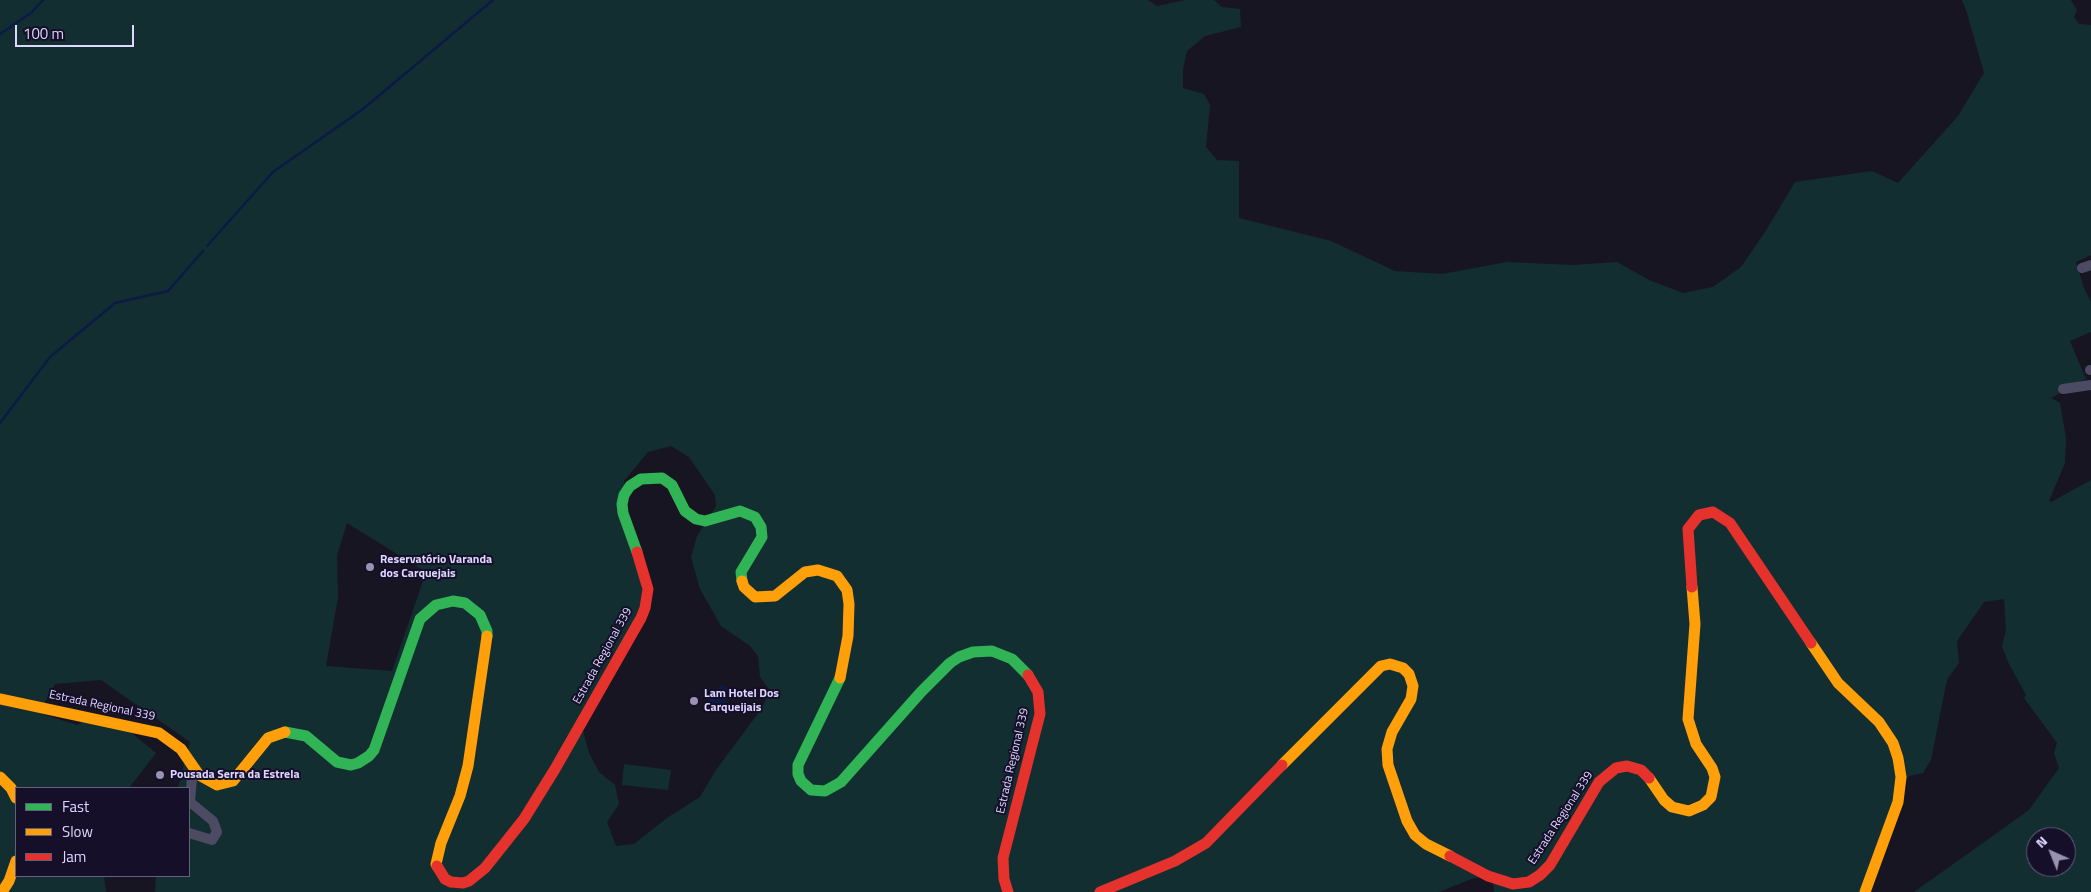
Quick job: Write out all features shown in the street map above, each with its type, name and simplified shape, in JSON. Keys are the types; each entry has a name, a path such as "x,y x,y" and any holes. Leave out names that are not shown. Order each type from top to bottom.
{"main road":[{"name":"Estrada Regional 339","path":"0,699 159,733 181,749 199,775 212,784 228,783 237,777 268,738 283,732 306,736 332,759 351,765 364,760 374,750 420,619 436,605 453,601 465,603 480,615 487,632 487,642 468,766 460,796 441,843 436,864 445,879 451,882 463,883 475,878 524,819 560,761 641,618 645,608 648,589 645,575 623,513 622,504 624,495 630,486 641,479 662,478 672,485 685,511 696,519 705,521 740,511 745,511 755,517 761,527 762,537 741,572 741,580 744,587 755,597 775,596 805,572 818,570 837,576 847,590 849,604 848,636 843,670 836,689 798,764 798,774 801,781 810,790 825,792 841,782 921,692 950,663 959,657 973,652 992,651 1004,654 1026,670 1038,692 1040,714 1004,858 1004,879 1008,892"},
{"name":"Estrada Regional 339","path":"1100,892 1175,861 1206,844 1363,682 1381,666 1390,664 1404,668 1409,674 1413,686 1411,699 1392,732 1386,758 1407,821 1415,835 1426,844 1488,876 1513,884 1529,882 1540,875 1550,865 1600,782 1616,768 1627,766 1641,770 1664,800 1672,807 1689,810 1703,805 1711,796 1714,777 1712,768 1696,744 1688,719 1695,624 1686,536 1694,519 1699,515 1712,512 1724,517 1730,523 1826,668 1838,683 1879,722 1893,743 1900,766 1901,778 1898,802 1865,892"},
{"path":"0,777 11,788 15,796"},
{"path":"2,892 15,864"}],"street":[{"path":"2063,389 2091,385"},
{"path":"190,833 212,840 217,832 213,821 190,802 192,777 196,770"}],"green space":[{"path":"0,0 1148,0 1157,6 1185,0 1214,0 1222,7 1240,9 1241,27 1205,36 1187,51 1183,69 1183,88 1204,94 1210,105 1206,147 1217,160 1239,161 1239,218 1331,241 1395,271 1442,274 1507,262 1572,265 1617,262 1649,280 1683,293 1713,287 1741,267 1795,182 1872,171 1898,183 1958,116 1984,73 1962,0 2071,0 2077,10 2074,17 2079,24 2091,25 2091,255 2076,262 2084,288 2091,302 2091,332 2070,341 2086,379 2051,398 2060,403 2066,438 2065,463 2049,501 2051,502 2091,480 2091,892 1914,892 2029,810 2059,768 2054,753 2057,743 2024,698 2026,695 2008,662 2002,646 2006,630 2004,599 1984,602 1957,641 1959,663 1948,678 1931,760 1923,773 1909,776 1904,783 1867,892 1494,892 1492,876 1474,878 1439,892 155,892 156,877 190,877 190,787 178,787 190,742 101,680 55,684 39,713 77,725 92,716 122,725 156,753 130,787 15,787 15,877 104,877 106,892 0,892","holes":["671,446 689,457 715,495 716,506 697,536 691,557 700,589 721,626 750,646 758,656 760,677 770,691 762,708 716,770 700,797 667,818 634,844 616,846 607,822 619,804 615,785 599,772 589,753 579,716 646,610 624,493 624,481 648,452","347,523 426,572 392,671 326,666 338,597 337,555"]},
{"path":"624,764 671,770 668,790 622,785"}],"water":[{"path":"722,685 727,688 728,695 724,706 715,709 710,705 708,699"}],"waterway":[{"path":"0,34 31,13 43,0"},
{"path":"207,246 273,172 363,109 493,0"},
{"path":"0,423 50,357 115,303 168,291 203,251"}],"traffic: fast":[{"path":"637,552 623,513 624,495 630,486 641,479 662,478 672,485 685,511 696,519 705,521 740,511 755,517 761,527 762,537 741,572 742,581"},
{"path":"285,732 306,736 337,762 351,765 358,763 369,756 374,750 420,619 436,605 453,601 465,603 480,615 487,631 487,636"},
{"path":"840,678 798,765 798,774 801,781 811,790 825,791 841,782 921,692 950,663 959,657 973,652 992,651 1012,659 1028,675"}],"traffic: slow":[{"path":"742,581 744,587 755,597 775,596 805,572 818,570 837,576 847,590 849,604 848,636 840,678"},
{"path":"1649,778 1664,800 1672,807 1689,811 1703,805 1711,797 1715,777 1712,768 1696,744 1688,719 1695,624 1692,587"},
{"path":"437,866 441,843 460,796 468,766 487,636"},
{"path":"1811,643 1838,683 1879,722 1893,743 1898,758 1901,777 1898,802 1865,892"},
{"path":"1282,765 1381,666 1390,664 1403,668 1409,674 1413,686 1411,699 1392,732 1387,749 1388,765 1407,821 1415,835 1426,844 1450,856"},
{"path":"0,699 159,733 181,749 199,775 217,785 233,781 268,738 285,732"},
{"path":"0,777 11,788 15,796"},
{"path":"2,892 9,881 15,864"}],"traffic: jam":[{"path":"1692,587 1688,529 1699,515 1713,512 1730,523 1811,643"},
{"path":"437,866 445,879 451,882 463,883 469,881 485,868 524,819 555,769 641,618 645,608 648,589 637,552"},
{"path":"1008,892 1004,879 1003,858 1040,714 1038,692 1028,675"},
{"path":"1100,892 1175,861 1206,843 1282,765"},
{"path":"1450,856 1488,876 1513,884 1529,882 1550,865 1599,782 1616,768 1627,766 1641,770 1649,778"}],"place":[{"name":"Reservatório Varanda dos Carquejais","path":"370,567"},
{"name":"Lam Hotel Dos Carqueijais","path":"694,701"},
{"name":"Pousada Serra da Estrela","path":"160,775"}]}
